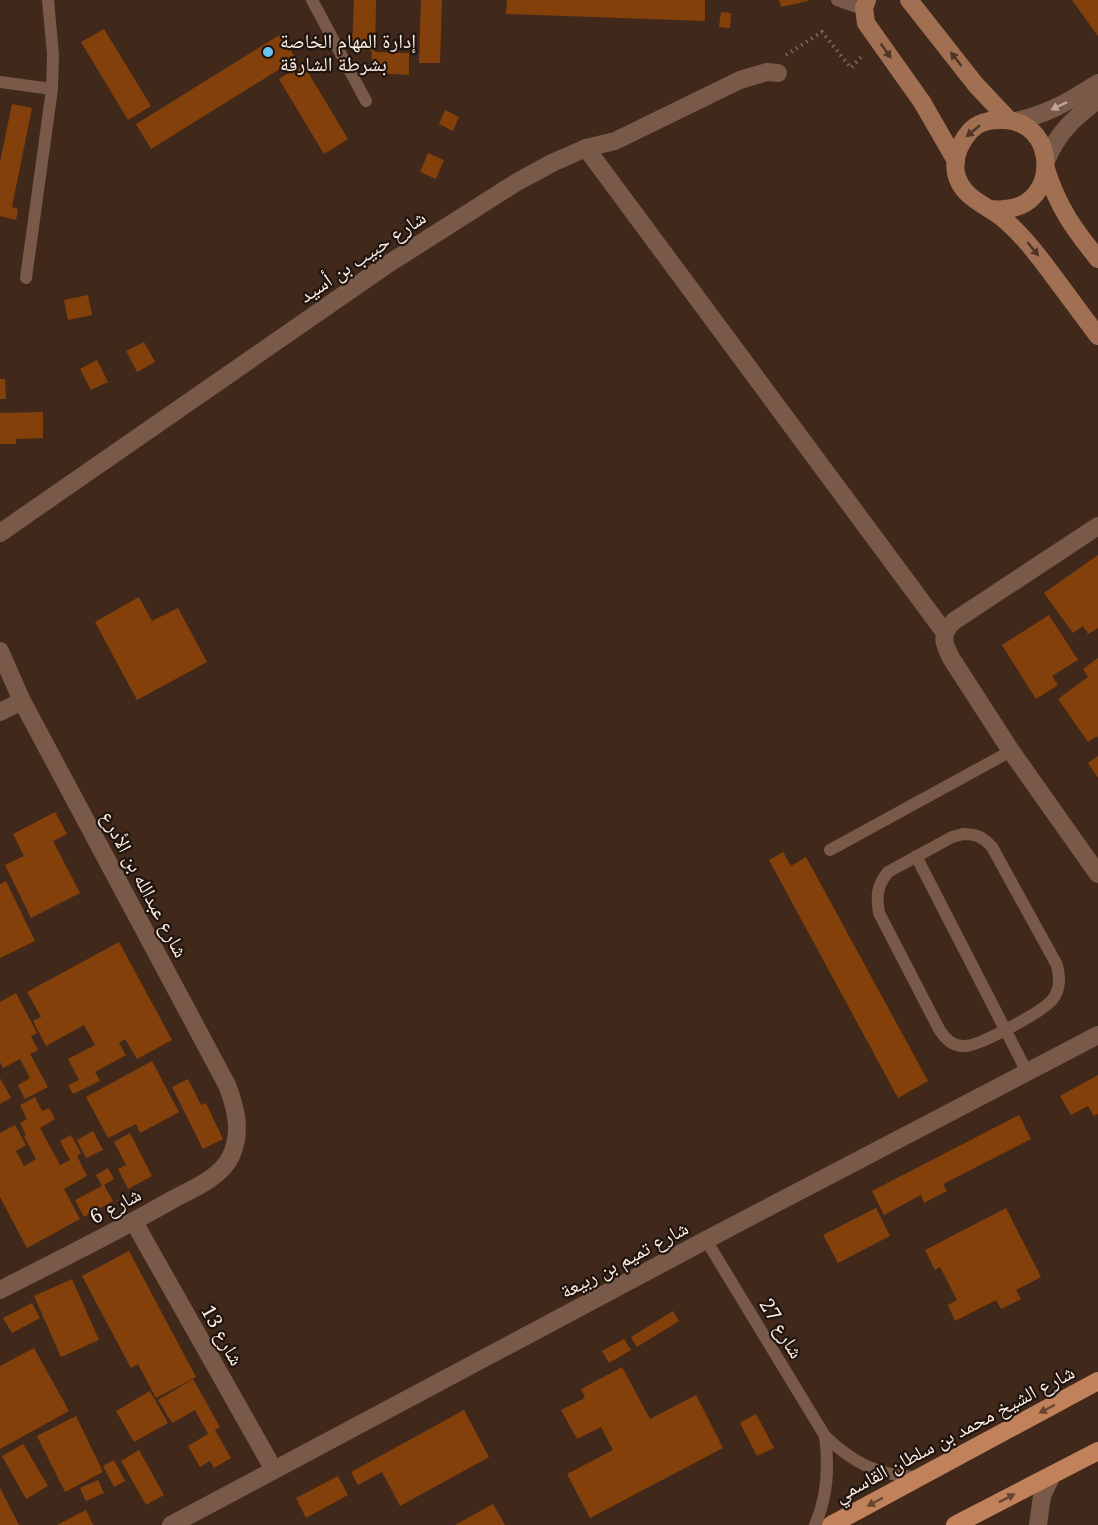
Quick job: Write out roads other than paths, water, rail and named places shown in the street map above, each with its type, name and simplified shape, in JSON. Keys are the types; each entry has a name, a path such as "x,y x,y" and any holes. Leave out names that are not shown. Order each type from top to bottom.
{"main road":[{"path":"909,0 976,85 1011,120"},
{"path":"866,4 866,23 921,102 956,161"},
{"path":"1046,165 1042,184 1033,196 1020,205 1006,209 990,208 978,204 968,196 956,174 956,161 961,143 972,128 989,120 1011,120 1024,125 1040,140 1044,150 1051,186 1066,217 1098,259"},
{"path":"990,208 1027,241 1098,336"},
{"name":"شارع الشيخ محمد بن سلطان القاسمي","path":"831,1525 1098,1381"},
{"path":"964,1524 1098,1450"}],"street":[{"name":"شارع حبيب بن أسيد","path":"0,533 385,266 518,182 586,148 615,141 740,80 766,72 778,72"},
{"path":"1011,120 1029,118 1054,109 1098,83"},
{"path":"1046,165 1051,149 1064,128 1098,100"},
{"path":"586,148 945,633"},
{"path":"1098,526 954,621 945,633 945,645 951,658 1011,751 1098,874"},
{"name":"شارع عبدالله بن الأدرع","path":"0,651 22,701 227,1085 234,1104 237,1123 236,1142"},
{"path":"0,712 22,701"},
{"name":"شارع تميم بن ربيعة","path":"171,1525 706,1240 1098,1035"},
{"name":"شارع 6","path":"3,1282 134,1222 208,1179 221,1169 230,1157 236,1142"},
{"name":"شارع 13","path":"134,1222 273,1470"},
{"path":"1038,1525 1042,1496 1052,1475"}],"lane":[{"path":"26,278 52,89 52,37 48,0"},
{"path":"312,0 366,101"},
{"path":"837,0 848,4 866,4"},
{"path":"0,82 52,89"},
{"path":"830,850 1011,751"},
{"path":"963,834 974,834 985,839 992,847 1057,965 1060,977 1058,989 1052,1000 1043,1008 1005,1030 976,1044 965,1046 945,1039 879,913 878,891 888,872 952,837 963,834"},
{"path":"916,856 1028,1072"},
{"name":"شارع 27","path":"706,1240 825,1436 840,1451 858,1463 888,1474 919,1478"},
{"name":"شارع 27","path":"815,1525 824,1498 827,1478 825,1436"}],"place":[{"name":"إدارة المهام الخاصة بشرطة الشارقة","path":"268,52"}]}
